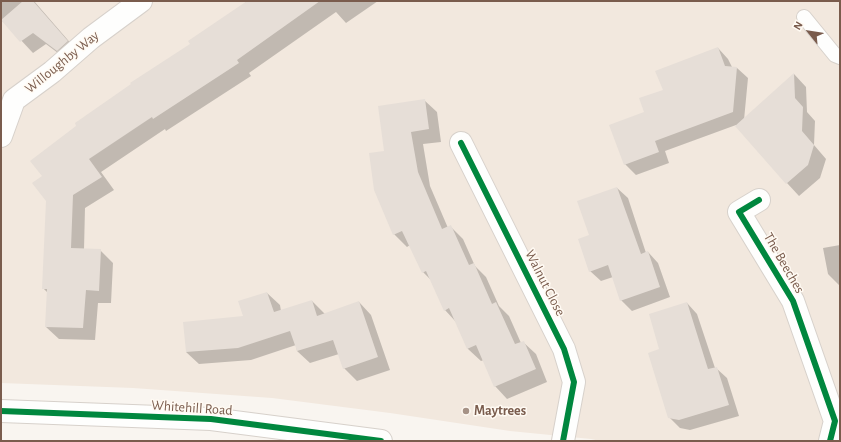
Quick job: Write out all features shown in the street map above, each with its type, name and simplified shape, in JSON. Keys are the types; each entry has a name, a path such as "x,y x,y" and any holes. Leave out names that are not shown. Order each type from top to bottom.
{"street":[{"name":"Willoughby Way","path":"1,136 8,96 52,72 92,38 141,1"},
{"name":"Walnut Close","path":"461,143 564,349 574,382 564,441"},
{"name":"The Beeches","path":"759,200 731,216 793,301 835,421 830,441"},
{"name":"Whitehill Road","path":"1,411 211,419 381,441"}],"lane":[{"path":"804,17 835,55 840,57"}],"shaded area":[{"path":"1,1 840,1 840,441 600,441 510,431 390,413 272,398 133,388 1,383"}],"building":[{"path":"23,1 33,1 68,41 57,51 33,33 20,42 1,20"},
{"path":"247,1 320,1 237,60 239,63 153,119 152,117 89,159 102,177 73,195 71,248 101,249 99,291 86,290 83,328 45,327 47,289 42,289 46,201 32,183 42,176 30,161 76,126 75,123 131,84 130,83 190,44 188,41"},
{"path":"718,47 725,66 737,67 733,112 655,141 659,152 624,165 609,125 644,112 639,98 663,90 655,71"},
{"path":"794,73 795,98 803,107 802,131 814,145 808,165 786,184 735,126"},
{"path":"425,99 429,129 411,132 418,172 442,229 451,225 469,265 474,263 492,304 496,302 515,344 524,341 536,369 494,387 476,345 467,349 449,308 444,311 426,271 422,273 402,231 393,235 374,190 369,153 384,151 378,106"},
{"path":"617,187 641,254 648,251 660,287 620,301 608,265 589,272 578,239 589,235 577,201"},
{"path":"267,292 274,312 312,300 317,316 359,301 378,357 343,369 333,340 297,351 290,331 238,348 186,352 183,322 243,316 238,301"},
{"path":"687,302 708,369 717,367 729,405 679,420 668,418 648,353 659,349 649,314"}],"cycle path":[{"path":"461,143 564,349 574,382 563,441"},
{"path":"759,200 739,212 793,301 835,421 830,441"},
{"path":"1,411 211,419 381,441"}],"place":[{"name":"Maytrees","path":"466,411"}]}
